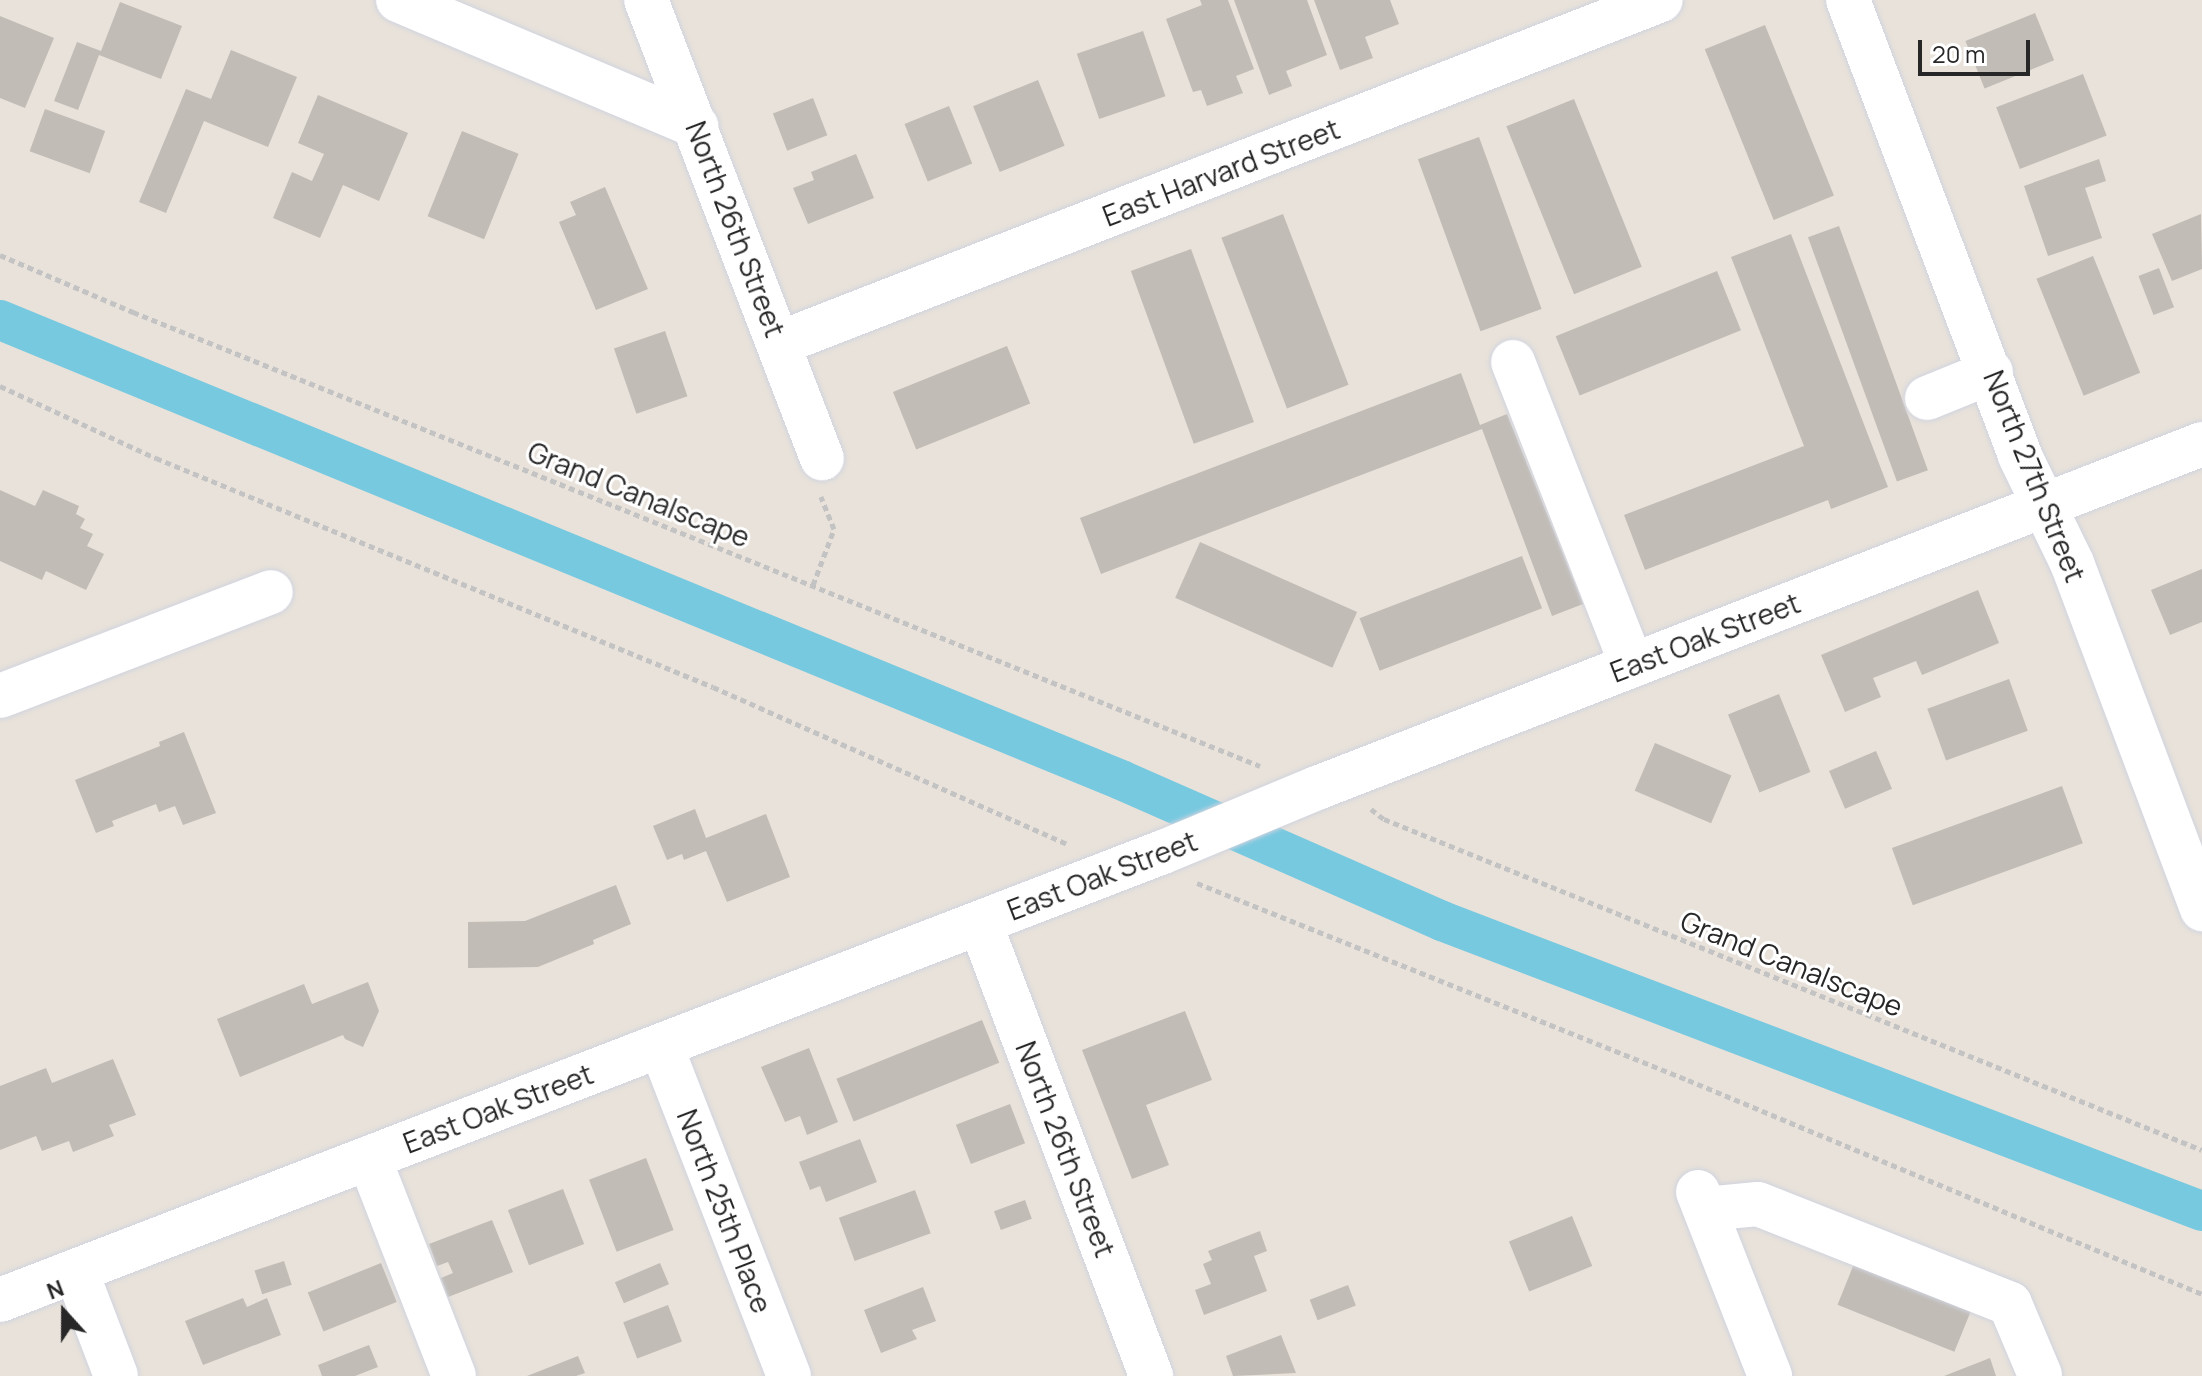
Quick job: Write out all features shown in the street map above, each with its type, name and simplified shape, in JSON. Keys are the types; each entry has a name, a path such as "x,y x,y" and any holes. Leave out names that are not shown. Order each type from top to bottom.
{"street":[{"path":"398,0 697,126"},
{"name":"North 26th Street","path":"646,0 697,126 822,458"},
{"name":"East Harvard Street","path":"780,343 1661,0"},
{"name":"North 27th Street","path":"1848,0 1991,372 2020,456 2072,563 2202,909"},
{"path":"1513,362 1632,666"},
{"path":"1927,398 1991,372"},
{"name":"East Oak Street","path":"0,1300 980,923 1174,866 1275,784 1632,666 2202,444"},
{"path":"0,696 271,592"},
{"name":"North 26th Street","path":"980,923 1151,1376"},
{"name":"North 25th Place","path":"661,1046 789,1376"},
{"path":"369,1158 454,1376"},
{"path":"1770,1376 1702,1200 1758,1204 2010,1304 2040,1375"},
{"path":"76,1271 116,1376"}],"path":[{"name":"Grand Canalscape","path":"0,255 813,585 1275,784"},
{"path":"0,386 156,458 713,687 1068,844"},
{"path":"813,585 831,540"},
{"name":"Grand Canalscape","path":"1369,808 1384,819 2202,1150"},
{"path":"1174,866 1248,902 1688,1080 2202,1294"}],"building":[{"path":"1200,0 1228,0 1254,69 1236,76 1243,93 1207,106 1201,90 1193,92 1166,19 1202,5"},
{"path":"1234,0 1307,0 1327,55 1286,71 1292,86 1269,95"},
{"path":"1314,0 1390,0 1399,24 1365,37 1373,58 1340,70"},
{"path":"120,2 182,26 161,79 99,55 78,110 54,101 77,42 101,51"},
{"path":"2035,13 2054,60 1985,88 1965,41"},
{"path":"0,16 54,38 25,108 0,98"},
{"path":"1765,25 1834,196 1774,220 1705,49"},
{"path":"1143,31 1165,96 1099,119 1077,54"},
{"path":"231,50 297,77 268,147 204,121 166,213 139,202 186,89 211,99"},
{"path":"2083,74 2107,136 2020,169 1996,107"},
{"path":"1038,80 1065,146 1000,172 973,106"},
{"path":"318,95 408,133 379,201 343,185 320,238 273,218 292,172 312,181 324,154 298,143"},
{"path":"813,98 827,135 787,151 773,113"},
{"path":"1574,99 1642,267 1574,294 1506,126"},
{"path":"949,106 972,163 928,181 904,124"},
{"path":"45,109 105,131 90,173 30,151"},
{"path":"462,131 519,154 484,239 428,216"},
{"path":"1479,137 1542,309 1481,331 1418,159"},
{"path":"856,154 874,198 808,224 793,188 814,180 811,172"},
{"path":"2099,159 2106,181 2085,188 2102,238 2048,256 2024,186"},
{"path":"605,187 648,289 596,310 559,222 576,215 570,202"},
{"path":"1283,214 1349,385 1287,408 1221,238"},
{"path":"2201,214 2202,269 2172,281 2152,234"},
{"path":"1839,226 1928,470 1897,482 1808,237"},
{"path":"1791,234 1888,487 1831,509 1828,500 1645,570 1624,515 1804,446 1731,257"},
{"path":"1191,249 1254,422 1194,444 1131,271"},
{"path":"2093,256 2140,373 2084,396 2036,279"},
{"path":"2159,268 2174,307 2154,315 2138,276"},
{"path":"1717,271 1741,330 1580,396 1556,336"},
{"path":"665,331 687,396 636,414 614,349"},
{"path":"1007,346 1030,403 916,450 893,392"},
{"path":"1461,373 1480,425 1507,414 1583,604 1552,616 1482,429 1101,574 1080,518"},
{"path":"0,490 35,506 43,490 79,506 76,514 85,519 80,528 93,534 87,546 104,554 86,590 46,571 42,580 0,561"},
{"path":"1200,542 1357,612 1332,668 1175,598"},
{"path":"1522,556 1542,608 1380,671 1360,618"},
{"path":"2202,569 2202,622 2170,635 2151,590"},
{"path":"1978,590 1999,643 1922,675 1916,661 1873,678 1881,697 1845,712 1821,655"},
{"path":"2009,679 2028,731 1946,760 1927,709"},
{"path":"1779,694 1810,772 1759,792 1728,715"},
{"path":"184,732 216,813 183,825 175,806 159,812 156,804 112,821 114,826 96,833 75,780 160,746 159,742"},
{"path":"1655,743 1731,775 1711,823 1635,791"},
{"path":"1876,751 1892,789 1845,809 1829,771"},
{"path":"2062,786 2083,843 1913,905 1892,848"},
{"path":"695,809 706,838 766,814 790,877 727,902 706,851 684,860 682,854 667,860 653,826"},
{"path":"616,885 631,924 593,940 594,944 538,967 468,968 468,922 525,921"},
{"path":"368,982 379,1011 363,1047 345,1039 343,1035 240,1077 217,1019 304,984 312,1004"},
{"path":"1185,1011 1212,1080 1146,1105 1169,1165 1132,1179 1082,1050"},
{"path":"982,1020 999,1063 854,1121 836,1079"},
{"path":"809,1048 838,1122 807,1135 800,1116 785,1122 761,1067"},
{"path":"113,1059 136,1115 109,1125 114,1136 73,1152 69,1141 42,1151 36,1136 0,1150 0,1086 46,1068 52,1083"},
{"path":"1010,1104 1025,1143 971,1164 956,1125"},
{"path":"860,1139 877,1182 826,1202 820,1186 810,1190 799,1162"},
{"path":"646,1158 674,1230 617,1252 589,1180"},
{"path":"563,1189 584,1244 529,1265 508,1210"},
{"path":"915,1190 931,1233 855,1261 839,1218"},
{"path":"1025,1200 1032,1219 1001,1230 994,1211"},
{"path":"1572,1216 1592,1266 1529,1292 1509,1241"},
{"path":"492,1220 513,1272 448,1297 441,1278 453,1273 448,1262 437,1266 429,1244"},
{"path":"1260,1231 1267,1251 1254,1256 1267,1291 1204,1315 1195,1290 1211,1284 1203,1264 1212,1260 1208,1251"},
{"path":"1860,1249 1977,1296 1954,1352 1838,1305"},
{"path":"284,1261 292,1285 262,1294 255,1271"},
{"path":"381,1263 397,1302 323,1332 308,1293"},
{"path":"660,1263 669,1284 624,1303 615,1282"},
{"path":"1348,1285 1356,1306 1318,1320 1310,1300"},
{"path":"923,1287 936,1321 912,1330 917,1339 881,1353 864,1310"},
{"path":"243,1298 247,1307 267,1298 281,1335 203,1365 185,1321"},
{"path":"668,1305 682,1341 637,1359 623,1322"},
{"path":"1281,1335 1296,1373 1233,1376 1226,1356"},
{"path":"369,1345 378,1367 355,1376 322,1376 318,1365"},
{"path":"578,1356 585,1373 576,1376 527,1376"},
{"path":"1990,1358 1996,1376 1944,1376"}],"waterway":[{"path":"0,320 1121,780 1442,921 2202,1211"}]}
